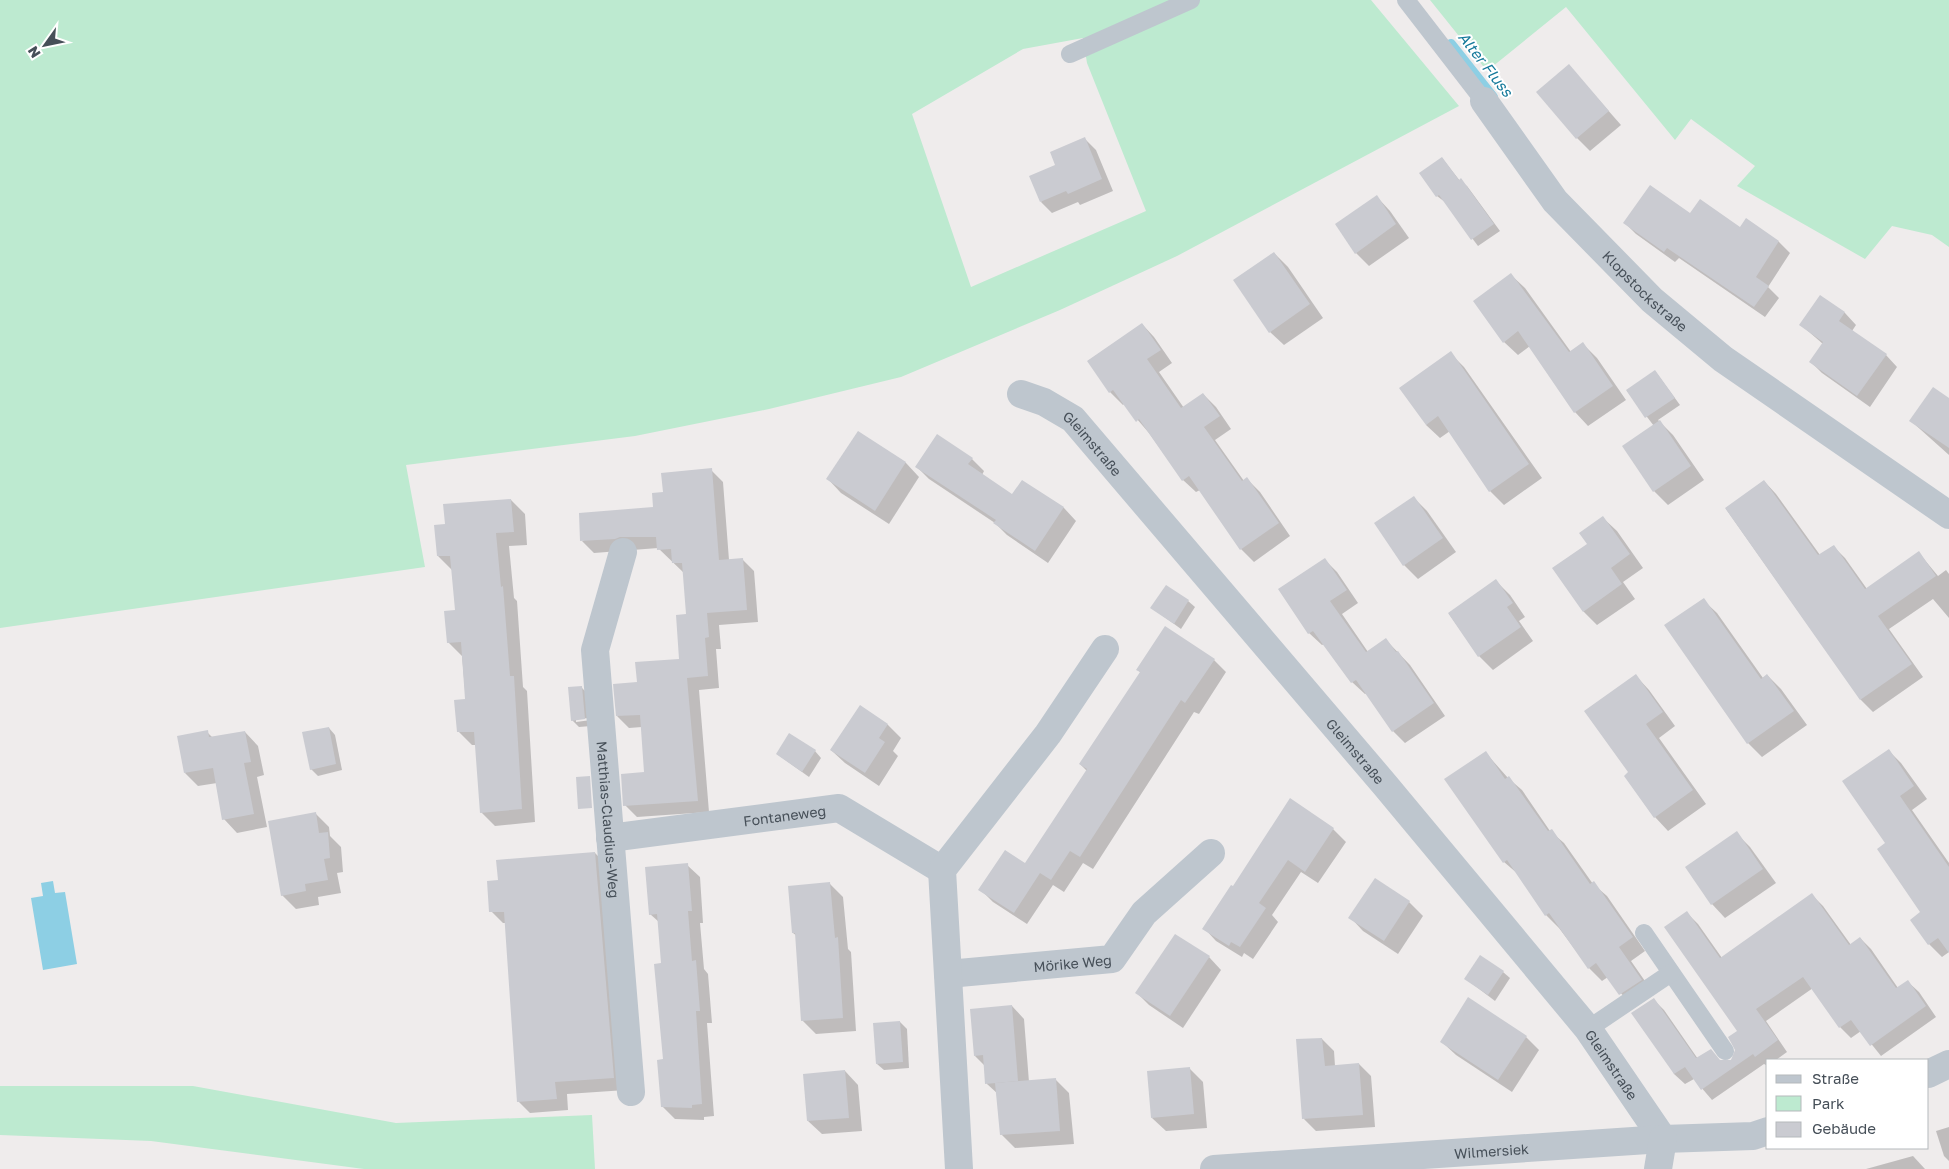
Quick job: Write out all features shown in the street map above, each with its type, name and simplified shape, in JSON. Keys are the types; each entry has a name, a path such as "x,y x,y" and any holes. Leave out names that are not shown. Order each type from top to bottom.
{"street":[{"name":"Klopstockstraße","path":"1484,101 1555,201 1652,300 1723,359 1949,515"},
{"name":"Gleimstraße","path":"1020,394 1044,402 1073,419 1385,785 1588,1029 1663,1139"},
{"name":"Matthias-Claudius-Weg","path":"622,552 594,650 631,1092"},
{"path":"959,1169 942,870 1048,734 1105,649"},
{"name":"Fontaneweg","path":"610,838 839,808 942,870"},
{"name":"Mörike Weg","path":"948,974 1112,959 1144,913 1211,853"},
{"path":"1929,1074 1949,1064"},
{"name":"Wilmersiek","path":"1214,1169 1663,1139 1753,1136 1766,1132"},
{"path":"1658,1169 1663,1139"}],"lane":[{"path":"1070,54 1191,0"},
{"name":"Klopstockstraße","path":"1406,0 1484,101"},
{"path":"1644,933 1725,1051"},
{"path":"1588,1029 1672,973"}],"green space":[{"path":"0,0 1371,0 1459,106 1177,256 1060,310 901,377 769,409 635,436 406,465 425,567 0,628","holes":["1083,38 1087,63 1146,211 971,287 912,114 1023,49"]},
{"path":"1430,0 1949,0 1949,247 1932,235 1892,226 1865,259 1737,186 1755,166 1691,119 1675,140 1566,7 1487,71"},
{"path":"0,1086 193,1086 396,1123 592,1115 595,1169 364,1169 151,1141 0,1135"}],"water":[{"path":"53,881 55,893 65,892 77,964 43,970 31,898 43,896 41,883"}],"building":[{"path":"1569,64 1609,111 1576,139 1536,92"},
{"path":"1085,137 1102,179 1068,194 1066,191 1040,202 1029,176 1055,165 1050,152"},
{"path":"1442,157 1459,180 1461,178 1494,224 1471,240 1439,195 1436,197 1419,173"},
{"path":"1650,185 1690,213 1700,199 1740,227 1746,218 1779,241 1756,277 1769,286 1754,307 1667,248 1664,252 1623,223"},
{"path":"1377,195 1396,224 1355,254 1335,224"},
{"path":"1274,252 1310,304 1269,333 1233,280"},
{"path":"1511,273 1569,352 1583,342 1613,386 1574,413 1518,331 1503,343 1473,301"},
{"path":"1820,295 1845,312 1839,321 1887,354 1857,396 1809,362 1823,342 1799,325"},
{"path":"1142,323 1161,350 1147,359 1181,408 1203,393 1220,416 1204,427 1242,481 1247,477 1279,523 1240,550 1189,476 1182,481 1139,419 1136,422 1113,390 1109,393 1087,361"},
{"path":"1451,351 1529,464 1489,492 1438,416 1426,425 1399,388"},
{"path":"1655,370 1675,398 1645,418 1626,390"},
{"path":"1933,387 1949,398 1949,448 1909,421"},
{"path":"1660,420 1691,466 1653,492 1622,446"},
{"path":"858,431 906,462 875,511 826,479"},
{"path":"937,434 973,458 968,464 1012,494 1022,480 1064,507 1035,551 993,523 996,520 915,467"},
{"path":"712,468 719,560 743,558 747,610 707,613 709,637 705,638 708,676 687,678 698,801 623,806 621,774 644,772 640,715 616,716 613,684 637,682 635,662 679,659 676,615 686,614 682,563 672,563 671,549 657,550 656,537 620,537 580,541 579,513 653,507 652,493 663,492 661,473"},
{"path":"1764,480 1818,555 1834,545 1865,589 1919,551 1936,576 1878,616 1912,664 1860,700 1725,508"},
{"path":"1414,496 1443,538 1403,566 1374,523"},
{"path":"511,499 514,532 496,533 501,587 503,586 510,676 514,676 522,809 480,813 474,732 457,732 454,700 465,699 461,642 447,643 444,611 455,610 450,556 437,556 434,525 445,524 443,504"},
{"path":"1603,516 1630,554 1611,568 1622,584 1583,612 1552,568 1587,544 1579,533"},
{"path":"1325,558 1347,590 1330,601 1366,652 1386,638 1396,652 1398,651 1434,703 1392,732 1356,680 1351,683 1313,631 1308,634 1278,589"},
{"path":"1496,579 1513,603 1507,607 1521,627 1478,657 1448,613"},
{"path":"1166,585 1189,600 1174,624 1150,608"},
{"path":"1704,598 1761,679 1767,674 1794,711 1747,744 1664,625"},
{"path":"1165,626 1215,659 1185,703 1181,700 1080,857 1070,851 1051,880 1040,873 1014,913 978,890 1005,850 1025,863 1087,769 1079,764 1140,672 1136,670"},
{"path":"1636,674 1663,712 1646,724 1693,790 1654,818 1624,776 1628,772 1584,711"},
{"path":"582,686 585,719 571,721 568,687"},
{"path":"860,705 888,724 879,738 885,742 865,773 830,750"},
{"path":"329,727 336,764 310,770 302,732"},
{"path":"208,730 209,737 245,731 251,762 244,763 254,814 222,820 213,768 184,773 177,736"},
{"path":"789,733 816,750 802,772 776,754"},
{"path":"1889,749 1914,786 1900,796 1949,867 1949,953 1938,938 1928,945 1910,920 1920,912 1877,849 1885,843 1842,781"},
{"path":"1486,751 1505,779 1509,776 1548,831 1552,829 1590,884 1594,881 1633,937 1619,947 1642,980 1619,995 1596,963 1588,969 1549,913 1545,916 1507,860 1503,863 1444,779"},
{"path":"590,776 592,808 578,809 576,777"},
{"path":"1290,798 1334,828 1305,872 1288,860 1259,903 1266,908 1240,947 1231,942 1229,946 1202,929 1231,885 1233,886"},
{"path":"316,812 319,833 328,832 330,858 324,859 328,880 305,884 306,891 281,896 268,821"},
{"path":"1737,831 1763,869 1711,905 1685,867"},
{"path":"595,852 614,1078 555,1082 557,1099 517,1102 504,912 489,912 487,881 498,880 496,860"},
{"path":"688,863 692,911 688,911 692,961 696,960 700,1011 696,1011 702,1104 692,1105 692,1108 661,1107 657,1060 663,1059 654,964 661,963 657,914 649,915 645,867"},
{"path":"1375,878 1410,901 1384,941 1348,918"},
{"path":"830,882 835,938 838,937 843,1018 801,1021 795,933 792,933 788,886"},
{"path":"1812,893 1849,945 1860,937 1896,988 1908,980 1926,1006 1870,1046 1851,1020 1839,1028 1803,977 1756,1009 1778,1040 1755,1057 1753,1054 1701,1090 1685,1067 1674,1074 1631,1013 1654,998 1696,1058 1711,1049 1720,1060 1731,1060 1735,1050 1728,1037 1737,1031 1664,927 1687,911 1720,958"},
{"path":"1175,934 1210,956 1170,1016 1135,993"},
{"path":"1480,955 1504,971 1488,995 1464,979"},
{"path":"1468,997 1527,1036 1498,1080 1440,1042"},
{"path":"1012,1005 1018,1081 985,1084 983,1055 974,1056 970,1009"},
{"path":"900,1021 903,1062 876,1064 873,1023"},
{"path":"1322,1038 1325,1066 1359,1063 1363,1115 1302,1119 1296,1039"},
{"path":"1190,1067 1194,1114 1151,1118 1147,1071"},
{"path":"845,1070 849,1118 807,1121 803,1074"},
{"path":"1056,1078 1060,1131 1000,1135 995,1083"}],"waterway":[{"name":"Alter Fluss","path":"1451,44 1493,97"}]}
